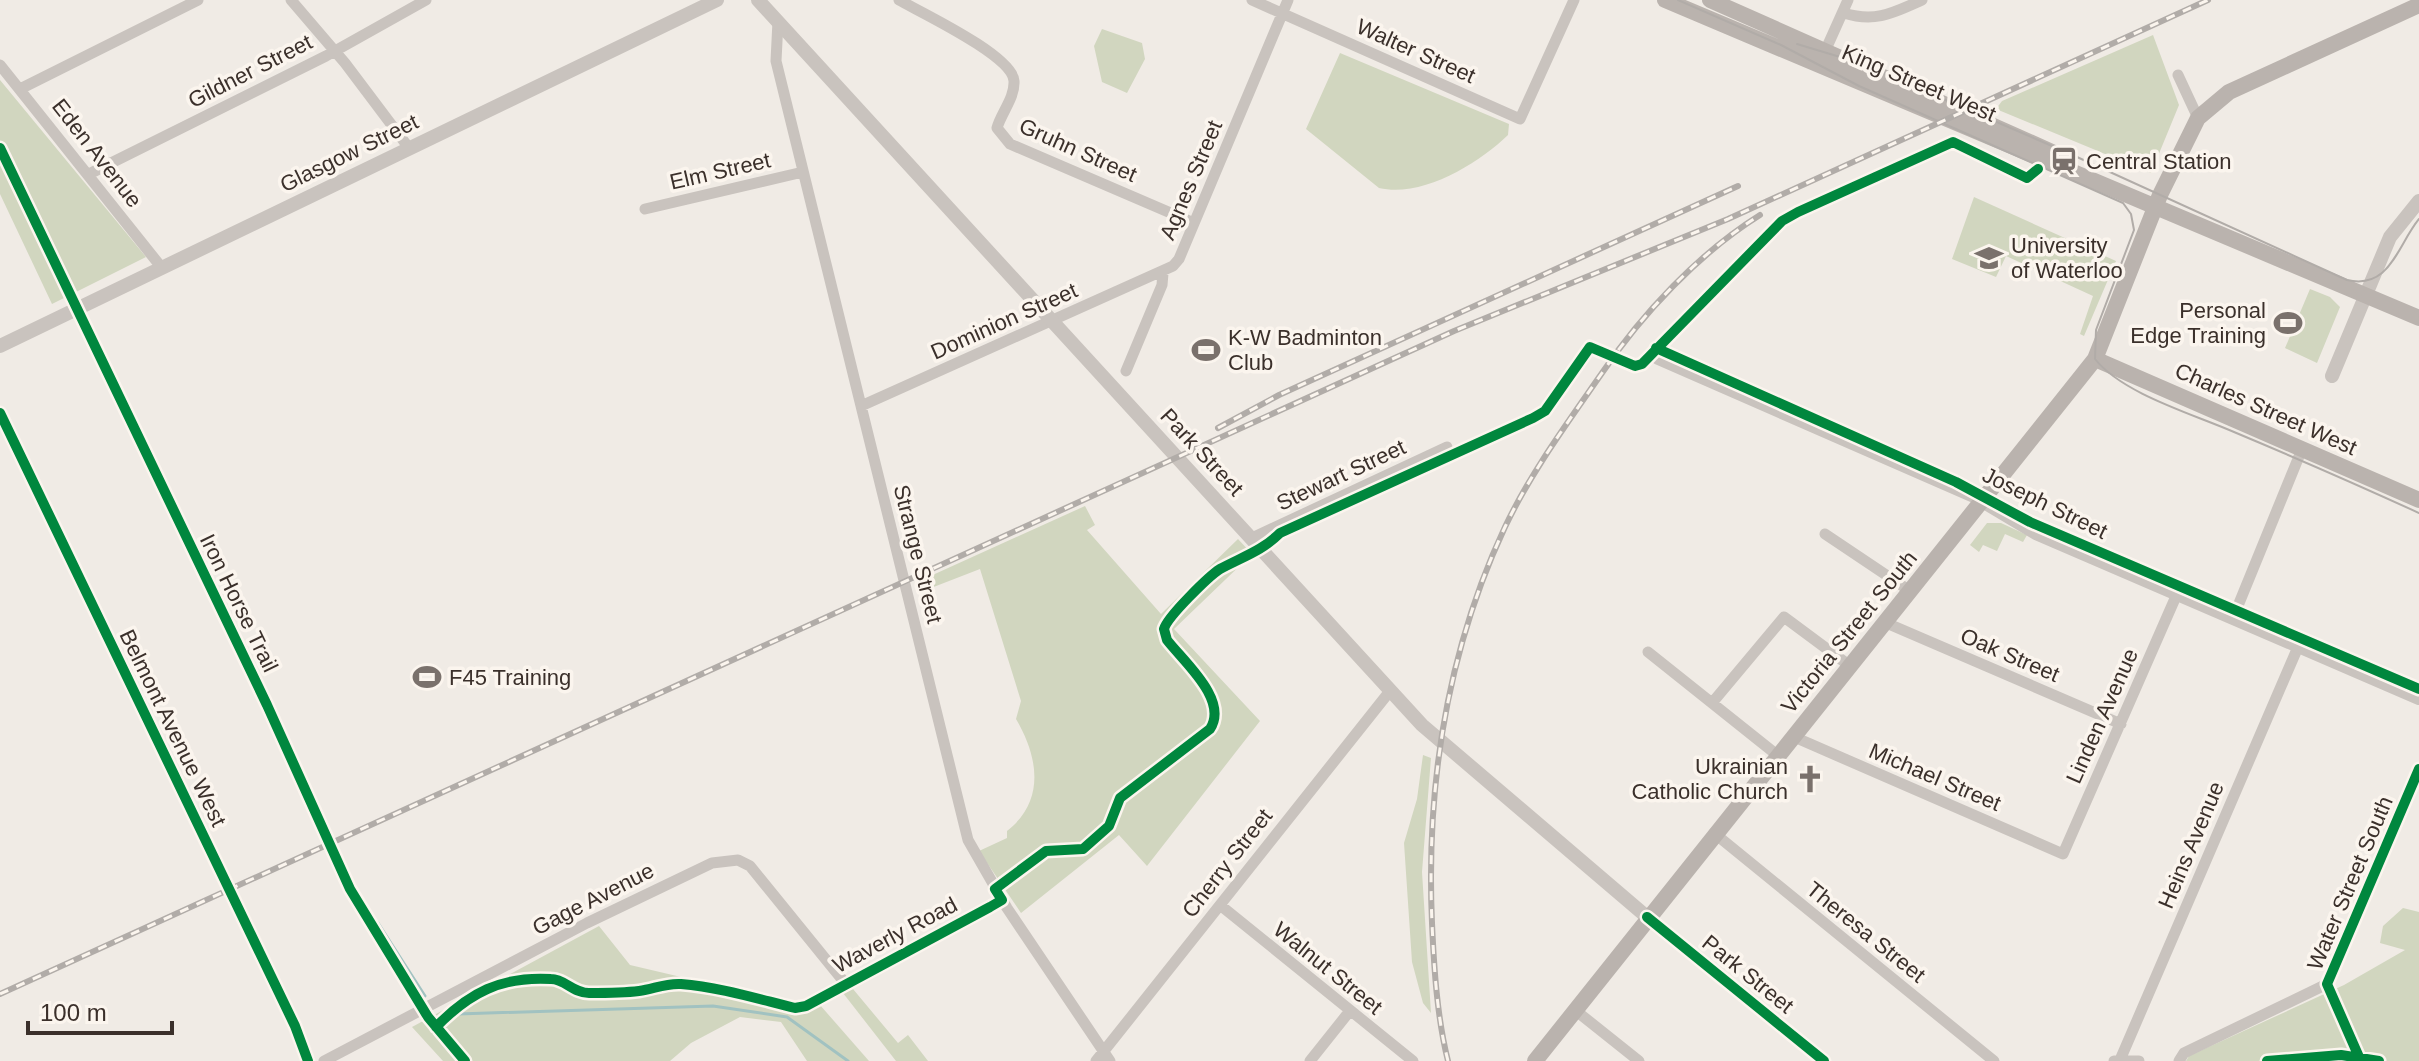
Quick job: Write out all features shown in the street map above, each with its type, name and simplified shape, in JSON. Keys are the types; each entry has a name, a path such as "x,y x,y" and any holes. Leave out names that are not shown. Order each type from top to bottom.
{"main road":[{"name":"King Street West","path":"1665,0 1822,59 2138,190 2155,206 2419,318"},
{"name":"King Street West","path":"1710,0 1822,59"},
{"path":"2198,118 2229,92 2419,5"},
{"name":"Victoria Street South","path":"1535,1061 1714,833 1984,502 2095,359 2155,206 2198,118"},
{"name":"Charles Street West","path":"2095,359 2419,500"}],"street":[{"path":"20,89 198,0"},
{"path":"291,0 409,148"},
{"name":"Gildner Street","path":"89,174 334,51 426,0"},
{"name":"Glasgow Street","path":"0,346 717,0"},
{"name":"Park Street","path":"758,0 1390,691 1447,749 1824,1061"},
{"name":"Gruhn Street","path":"899,0 988,51 1010,68 1014,86 997,128 1010,144 1194,223"},
{"name":"Walter Street","path":"1252,0 1520,119 1574,0"},
{"name":"Agnes Street","path":"1126,371 1162,285 1163,273 1179,259 1288,0"},
{"path":"1822,59 1848,0"},
{"path":"1844,13 1877,19 1922,0"},
{"name":"Strange Street","path":"778,21 776,61 968,840 1002,900 1103,1058"},
{"name":"Eden Avenue","path":"0,65 162,268"},
{"path":"2178,75 2198,118"},
{"name":"Elm Street","path":"645,209 803,172"},
{"path":"2332,376 2394,230 2419,201"},
{"name":"Dominion Street","path":"861,406 1163,273"},
{"name":"Joseph Street","path":"1657,359 1984,502 2036,533 2419,698"},
{"name":"Belmont Avenue West","path":"0,413 295,1026 308,1061"},
{"name":"Stewart Street","path":"1252,538 1447,447"},
{"path":"2233,618 2302,449"},
{"path":"1825,534 1910,591"},
{"name":"Linden Avenue","path":"2063,854 2177,594"},
{"path":"1712,703 1784,617 1850,666"},
{"name":"Oak Street","path":"1884,622 2121,724"},
{"name":"Heins Avenue","path":"2117,1060 2298,647"},
{"path":"1648,652 1777,755"},
{"name":"Cherry Street","path":"1103,1058 1390,691"},
{"name":"Michael Street","path":"1792,736 2063,854"},
{"name":"Water Street South","path":"2179,1061 2184,1053 2327,984 2419,769"},
{"name":"Theresa Street","path":"1714,833 1994,1061"},
{"name":"Gage Avenue","path":"324,1061 587,923 712,863 727,859 750,866 845,983"},
{"name":"Waverly Road","path":"806,1006 1002,900"},
{"name":"Walnut Street","path":"1220,905 1413,1061"},
{"name":"Water Street South","path":"2327,984 2359,1057"},
{"path":"1575,1010 1639,1061"},
{"path":"1310,1061 1349,1012"},
{"path":"2267,1061 2305,1055 2379,1061"},
{"path":"2117,1060 2139,1061"}],"green space":[{"path":"1102,29 1142,43 1145,59 1127,93 1102,82 1094,46"},
{"path":"2153,35 2179,105 2151,173 1996,109 2002,101"},
{"path":"1340,53 1509,124 1508,135 1465,167 1431,183 1396,190 1379,188 1306,129"},
{"path":"0,80 146,257 52,304 0,194"},
{"path":"1974,197 2116,261 2084,336 2080,334 2093,296 2006,256 1996,277 1952,259"},
{"path":"2310,289 2330,297 2340,307 2317,363 2285,348"},
{"path":"1085,506 1095,525 1087,530 1161,614 1238,539 1252,554 1174,629 1260,721 1147,866 1119,835 1021,913 979,851 1007,838 1007,831 1028,806 1033,793 1030,749 1016,719 1021,701 980,569 931,588 926,578"},
{"path":"1987,523 2001,523 2027,535 2023,542 2005,534 1997,551 1983,545 1979,552 1970,545"},
{"path":"1423,755 1431,758 1422,872 1431,1013 1423,1003 1412,962 1404,843 1417,799"},
{"path":"2403,908 2419,912 2419,1061 2186,1061 2189,1056 2344,985 2405,950 2380,943 2383,926"},
{"path":"599,926 630,965 792,1003 800,1000 807,1012 820,1005 869,1061 807,1061 781,1022 740,1017 691,1043 670,1061 443,1061 412,1027"},
{"path":"853,989 898,1043 908,1035 928,1061 896,1061 843,993"}],"waterway":[{"path":"378,923 425,996"},
{"path":"458,1014 713,1006 787,1017 848,1061"}],"tram line":[{"path":"1678,0 1781,45 1859,86 2123,203 2131,214 2134,230 2096,330 2095,359 2140,393 2419,513"},
{"path":"1797,44 1860,63 2066,152 2347,280 2362,281 2383,272 2419,219"}],"railway":[{"path":"0,994 1454,331 1728,219 2208,0"},
{"path":"1218,428 1279,395 1738,186"},
{"path":"1448,1061 1434,957 1433,821 1444,720 1468,622 1485,574 1526,487 1618,351 1673,286 1715,247 1760,215"}],"cycle path":[{"path":"436,1027 461,1005 487,989 517,980 533,979 561,981 578,991 589,993 633,992 681,984 795,1008 806,1006 1002,900 995,889 1046,851 1083,849 1109,826 1120,798 1210,729 1214,706 1209,694 1167,640 1164,629 1180,607 1220,569 1259,549 1280,533 1545,411 1590,347 1635,366 1642,364 1782,221 1798,212 1953,142 2027,178 2038,169"},
{"name":"Iron Horse Trail","path":"0,148 267,705 350,889 428,1017 465,1061"},
{"path":"1656,348 1956,482 2030,522 2419,689"},
{"path":"0,413 295,1026 308,1061"},
{"path":"2359,1057 2327,984 2419,769"},
{"path":"1647,917 1824,1061"},
{"path":"2267,1061 2341,1055 2379,1061"}],"place":[{"name":"Central Station","path":"2064,161"},
{"name":"University of Waterloo","path":"1989,258"},
{"name":"Personal Edge Training","path":"2288,323"},
{"name":"K-W Badminton Club","path":"1206,350"},
{"name":"F45 Training","path":"427,677"},
{"name":"Ukrainian Catholic Church","path":"1810,779"}]}
